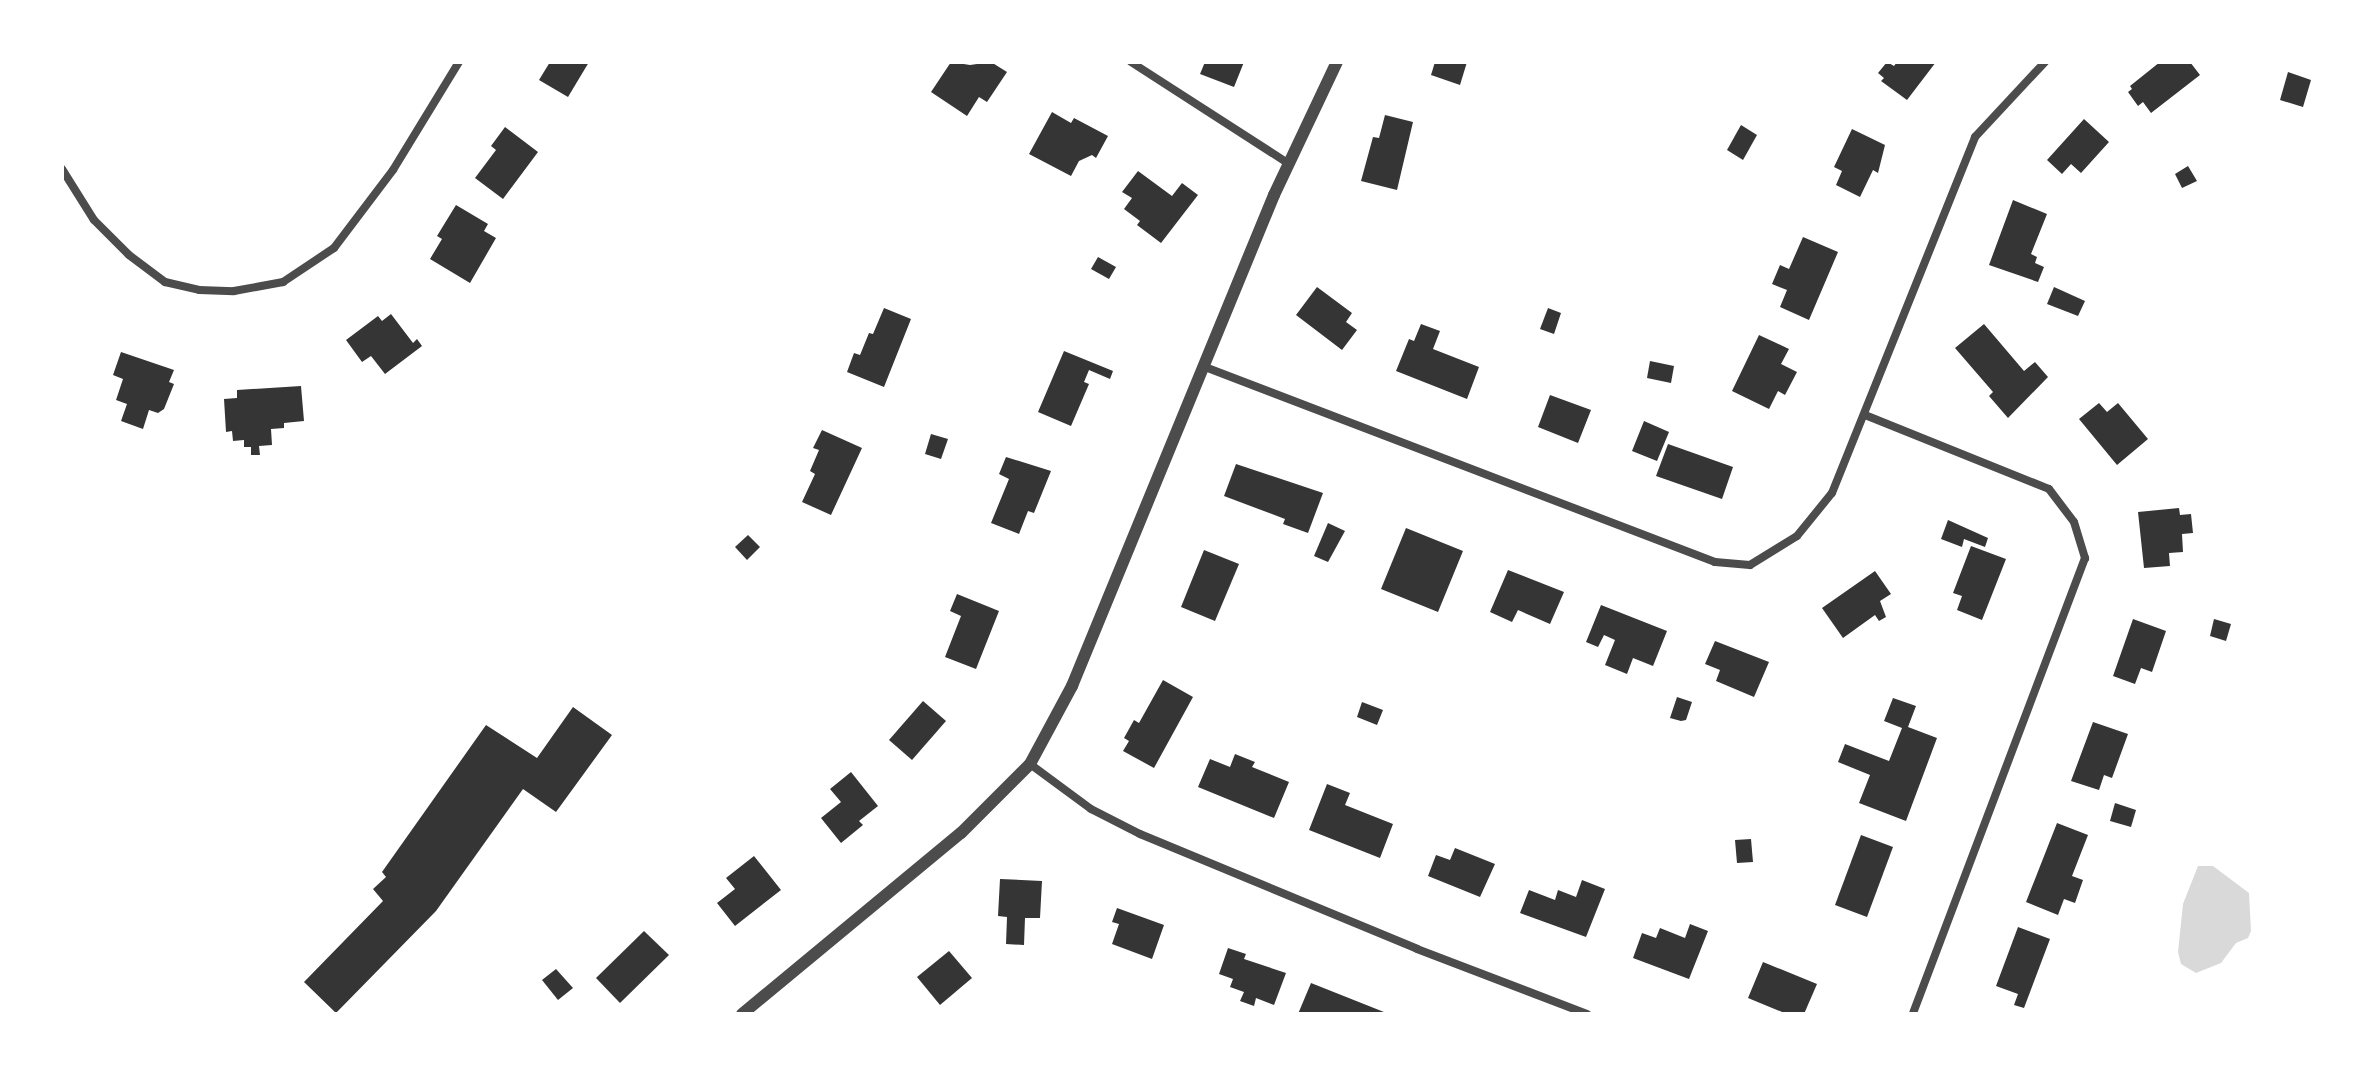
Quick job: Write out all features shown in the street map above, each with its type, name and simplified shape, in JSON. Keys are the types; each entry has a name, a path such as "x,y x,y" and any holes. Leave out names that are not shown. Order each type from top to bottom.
{"street":[{"path":"62,169 94,220 129,255 165,282 199,290 234,291 283,282 334,248 393,170 459,62"},
{"path":"1131,62 1288,163"},
{"path":"742,1014 961,833 1030,764 1072,686 1288,163 1337,62"},
{"path":"1205,367 1715,562 1750,565 1797,536 1832,493 1975,137 2045,62"},
{"path":"1865,415 2049,489 2074,522 2085,558 1913,1014"},
{"path":"1030,764 1091,809 1140,834 1417,949 1587,1014"}],"shaded area":[{"path":"2198,866 2213,866 2249,893 2251,931 2248,938 2236,943 2221,963 2196,973 2181,964 2178,952 2183,904"}],"building":[{"path":"550,62 589,62 568,97 539,80"},
{"path":"951,62 970,65 991,62 1007,72 987,102 979,97 967,116 931,92"},
{"path":"1205,62 1244,62 1234,87 1200,74"},
{"path":"1435,62 1467,62 1460,85 1431,75"},
{"path":"1887,62 1894,66 1897,62 1936,62 1907,100 1881,81 1884,78 1878,73"},
{"path":"2160,62 2190,62 2200,75 2151,113 2143,102 2138,106 2128,92 2132,89 2130,86"},
{"path":"2288,72 2311,80 2303,107 2280,100"},
{"path":"1052,112 1071,123 1074,118 1108,136 1096,158 1092,155 1079,161 1071,176 1029,154"},
{"path":"1385,115 1413,122 1397,190 1361,181 1373,137 1379,138"},
{"path":"2084,119 2109,142 2081,173 2071,164 2062,174 2047,160"},
{"path":"1741,125 1757,135 1743,160 1727,150"},
{"path":"505,127 538,152 503,199 475,178 496,150 491,146"},
{"path":"1852,129 1885,145 1878,173 1873,170 1860,197 1836,185 1842,171 1834,167"},
{"path":"2188,166 2197,181 2182,188 2175,174"},
{"path":"1138,171 1172,196 1182,183 1198,195 1161,243 1137,225 1140,221 1124,209 1132,198 1122,192"},
{"path":"2013,200 2047,214 2031,254 2037,257 2035,263 2044,267 2038,282 1989,265"},
{"path":"456,205 488,224 484,231 496,238 470,283 430,259 442,239 437,236"},
{"path":"1803,237 1838,252 1809,320 1780,307 1787,290 1772,284 1780,265 1789,269"},
{"path":"1098,257 1116,267 1109,279 1091,269"},
{"path":"1317,287 1352,313 1346,322 1357,330 1342,350 1296,315"},
{"path":"2054,287 2085,301 2078,316 2047,304"},
{"path":"884,308 911,319 884,387 847,372 854,353 860,355 869,333 873,334"},
{"path":"1548,308 1561,313 1554,334 1540,329"},
{"path":"391,314 413,343 417,339 422,346 385,374 371,356 362,362 346,340 378,316 382,321"},
{"path":"1421,324 1440,331 1433,349 1479,367 1467,399 1396,371 1409,339 1414,341"},
{"path":"1984,324 2024,371 2035,362 2048,377 2008,418 1989,396 1993,392 1955,348"},
{"path":"1759,335 1789,349 1781,364 1797,372 1785,395 1778,391 1769,409 1732,391"},
{"path":"1064,351 1113,371 1110,379 1089,370 1084,382 1089,384 1071,426 1038,412"},
{"path":"121,352 174,370 169,382 174,384 164,409 158,413 149,410 143,429 121,421 127,404 116,400 123,379 113,375"},
{"path":"1650,361 1674,366 1671,383 1647,378"},
{"path":"301,386 304,421 284,423 284,428 271,429 272,445 259,446 260,455 251,455 251,447 244,447 244,440 233,441 232,431 226,432 224,399 237,398 237,390"},
{"path":"1550,395 1591,410 1578,443 1538,427"},
{"path":"2099,403 2107,412 2118,403 2148,439 2117,465 2079,419"},
{"path":"1644,421 1669,432 1657,461 1632,451"},
{"path":"822,430 862,448 831,515 802,502 815,474 810,471 819,450 813,448"},
{"path":"931,434 948,439 941,459 925,454"},
{"path":"1668,444 1733,467 1722,499 1656,476"},
{"path":"1006,457 1051,471 1034,513 1028,511 1019,534 991,523 1009,479 999,474"},
{"path":"1236,464 1323,493 1308,533 1283,524 1285,519 1224,496"},
{"path":"2179,508 2180,515 2191,514 2193,533 2182,534 2183,552 2169,553 2170,566 2144,568 2138,512"},
{"path":"1948,520 1988,538 1985,547 1964,539 1962,547 1941,539"},
{"path":"1328,523 1345,531 1328,562 1314,556"},
{"path":"1406,528 1463,551 1438,612 1381,589"},
{"path":"748,535 760,547 747,560 735,547"},
{"path":"1971,546 2006,559 1982,620 1957,610 1962,596 1953,593"},
{"path":"1204,550 1239,564 1215,621 1181,607"},
{"path":"1508,570 1564,592 1550,624 1518,610 1512,622 1490,612"},
{"path":"1875,571 1891,594 1880,601 1886,617 1879,621 1875,615 1843,638 1822,608"},
{"path":"957,594 999,611 976,669 945,657 961,616 950,611"},
{"path":"1601,605 1667,631 1653,666 1633,658 1627,674 1605,665 1615,640 1604,635 1598,647 1586,642"},
{"path":"2133,619 2166,631 2152,672 2141,668 2135,684 2113,676"},
{"path":"2214,619 2231,624 2226,641 2210,636"},
{"path":"1715,641 1769,662 1754,697 1716,681 1720,670 1705,664"},
{"path":"1163,680 1193,697 1154,768 1123,751 1129,741 1124,738 1134,720 1139,723"},
{"path":"1677,697 1692,702 1686,720 1670,718"},
{"path":"1893,698 1916,706 1908,727 1937,738 1906,821 1859,803 1870,775 1838,762 1845,744 1889,761 1902,728 1884,721"},
{"path":"923,701 946,721 912,760 889,740"},
{"path":"1362,702 1383,710 1377,725 1357,717"},
{"path":"573,707 612,735 556,812 523,789 436,911 336,1013 304,982 383,901 373,889 386,877 382,872 486,725 537,758"},
{"path":"2093,722 2128,734 2112,778 2104,775 2099,790 2071,781"},
{"path":"1235,754 1255,762 1252,767 1289,782 1274,818 1198,787 1210,759 1230,767"},
{"path":"851,772 878,806 859,821 863,825 841,843 821,818 841,802 830,789"},
{"path":"1327,784 1350,793 1345,805 1393,824 1380,858 1309,830"},
{"path":"2115,803 2136,810 2131,827 2110,821"},
{"path":"2057,823 2088,835 2072,876 2083,880 2075,903 2064,899 2058,915 2026,902"},
{"path":"1861,835 1893,847 1867,917 1835,905"},
{"path":"1751,839 1753,862 1737,863 1735,840"},
{"path":"1455,848 1495,864 1480,897 1428,876 1436,855 1450,860"},
{"path":"754,856 781,890 735,926 717,903 735,889 726,878"},
{"path":"1000,879 1042,881 1040,918 1025,918 1024,945 1006,944 1007,917 998,916"},
{"path":"1582,880 1605,889 1586,937 1520,913 1529,890 1555,900 1558,890 1576,897"},
{"path":"1117,908 1164,925 1152,959 1112,944 1119,924 1112,922"},
{"path":"1690,924 1708,931 1689,979 1633,958 1642,933 1656,938 1660,928 1685,938"},
{"path":"2018,927 2050,939 2024,1008 2014,1005 2018,994 1996,986"},
{"path":"644,931 669,955 620,1003 596,978"},
{"path":"1228,948 1246,954 1244,959 1286,973 1274,1005 1256,998 1254,1006 1240,1001 1244,992 1230,987 1233,979 1219,974"},
{"path":"949,951 972,978 940,1005 917,977"},
{"path":"1763,962 1817,984 1804,1014 1787,1014 1748,998"},
{"path":"556,969 573,988 558,1000 542,980"},
{"path":"1311,983 1389,1014 1298,1014"}]}
